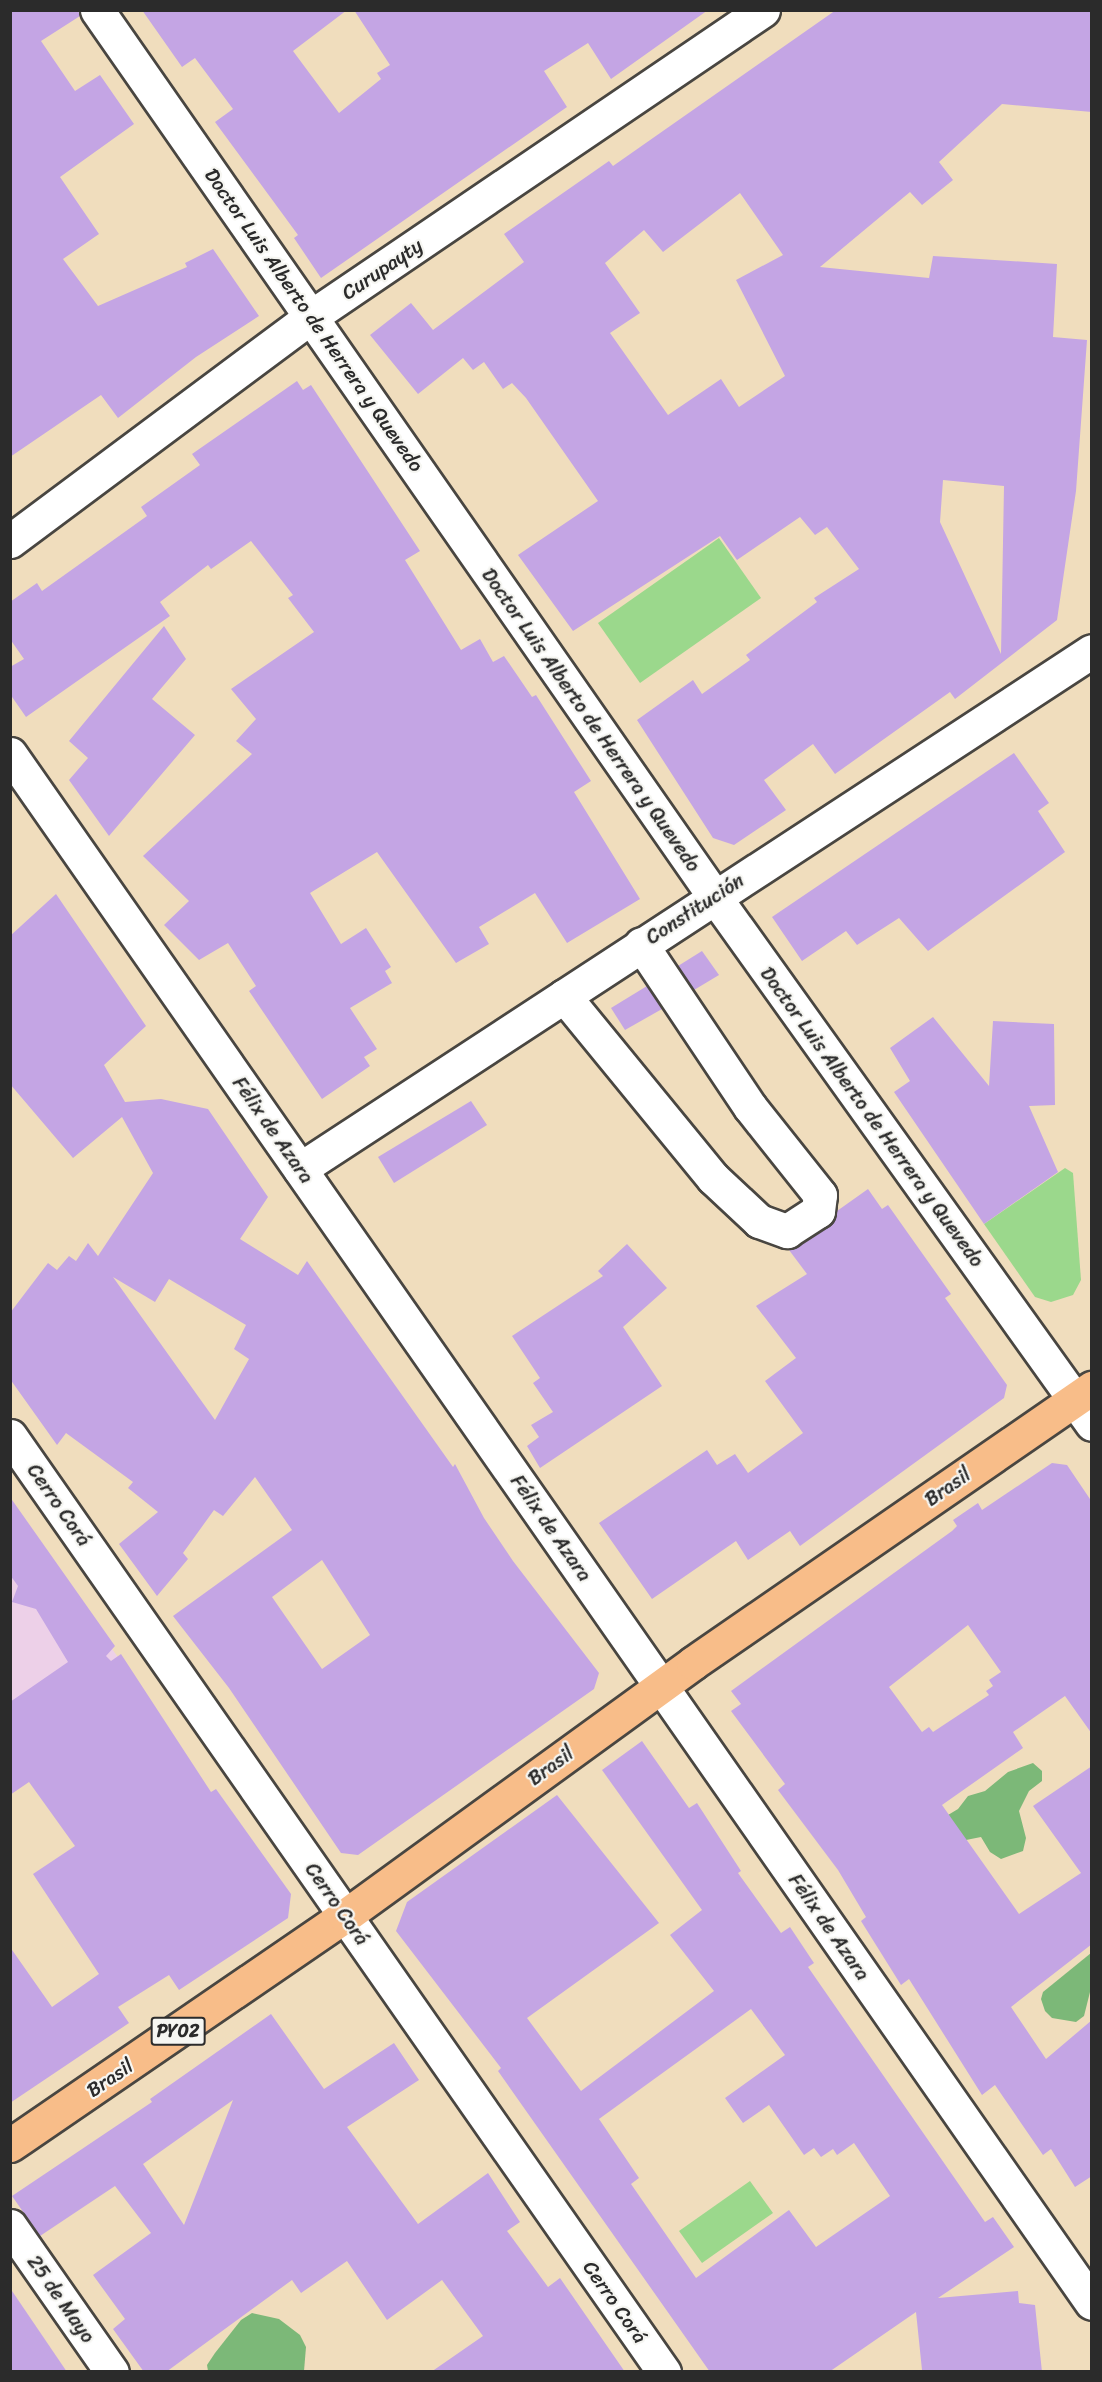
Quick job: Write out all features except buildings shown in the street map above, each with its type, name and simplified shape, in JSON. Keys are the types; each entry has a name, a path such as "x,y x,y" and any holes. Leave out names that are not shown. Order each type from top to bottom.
{"main road":[{"name":"Brasil","path":"10,2145 345,1916 661,1685 1086,1404"}],"street":[{"name":"Doctor Luis Alberto de Herrera y Quevedo","path":"97,10 714,896 1086,1404"},
{"name":"Curupayty","path":"10,541 312,316 763,10"},
{"name":"Constitución","path":"300,1169 714,896 1092,651"},
{"name":"Félix de Azara","path":"10,754 1092,2303"},
{"path":"564,996 712,1178 759,1221 787,1231 818,1211 820,1195 750,1107 641,944"},
{"name":"Cerro Corá","path":"10,1436 664,2372"},
{"name":"25 de Mayo","path":"10,2226 112,2372"}],"shaded area":[{"path":"10,1508 149,1700 10,1793"}],"green space":[{"path":"719,538 761,598 640,683 598,623"},
{"path":"1065,1168 1073,1173 1081,1280 1073,1295 1051,1302 1035,1297 984,1224"},
{"path":"1033,1763 1042,1771 1042,1781 1029,1791 1019,1811 1026,1838 1023,1851 1001,1859 990,1852 981,1837 961,1841 943,1818 958,1809 968,1796 985,1791 1008,1772"},
{"path":"1091,1953 1091,1988 1084,2016 1076,2022 1052,2018 1045,2011 1041,1999 1043,1992"},
{"path":"750,2181 773,2213 702,2263 679,2231"},
{"path":"252,2313 279,2319 300,2335 306,2347 304,2371 208,2371 207,2365 215,2353 241,2320"}]}
